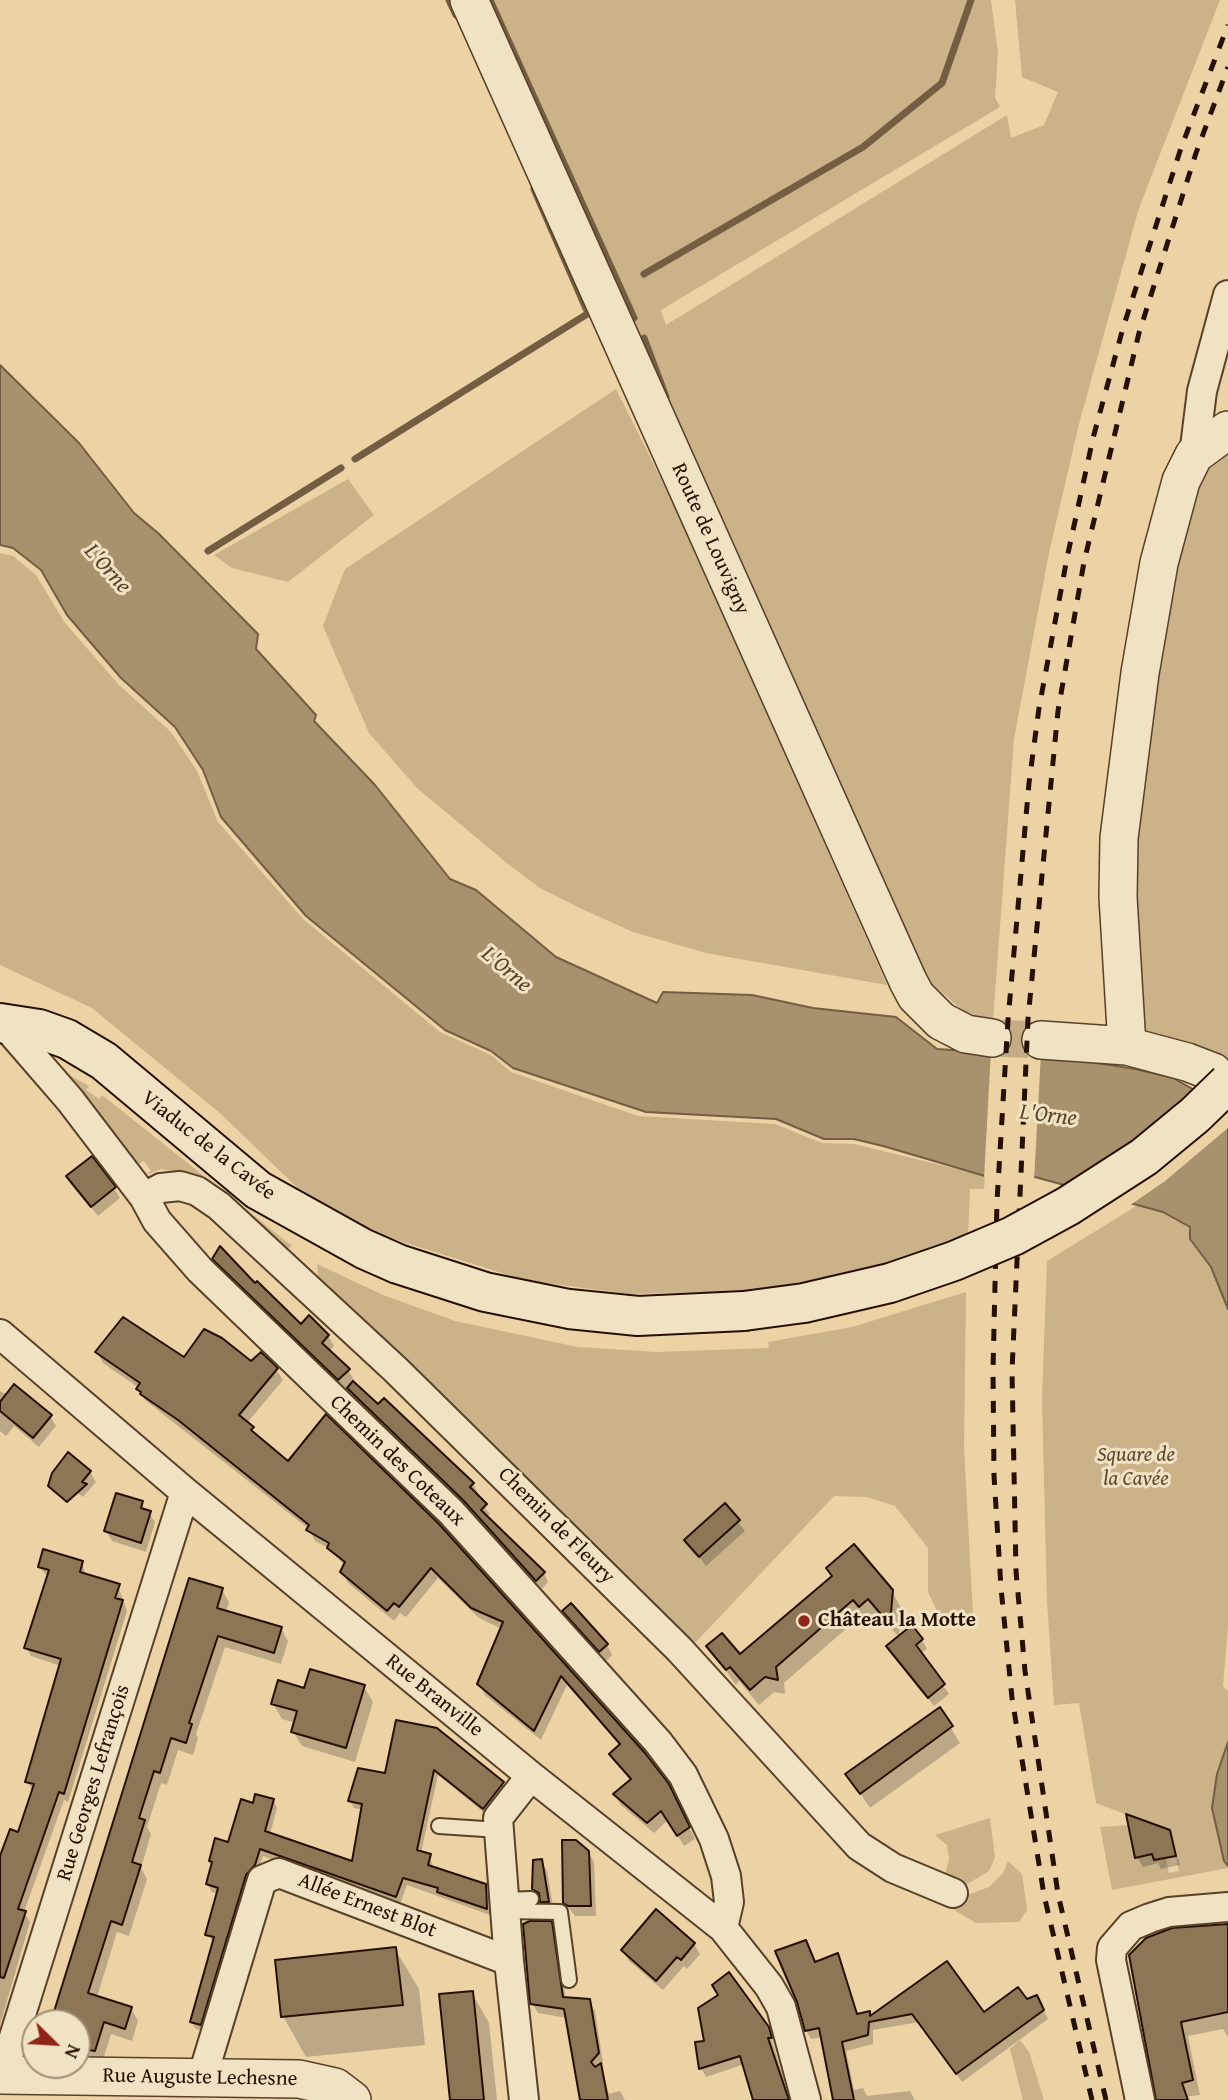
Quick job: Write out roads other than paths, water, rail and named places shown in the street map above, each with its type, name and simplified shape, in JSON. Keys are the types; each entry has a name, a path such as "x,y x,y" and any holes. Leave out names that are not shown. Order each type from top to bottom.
{"main road":[{"name":"Viaduc de la Cavée","path":"1,1024 40,1029 103,1061 258,1190 364,1249 398,1264 485,1292 569,1309 638,1315 744,1311 829,1298 890,1283 954,1261 1013,1236 1068,1206 1144,1157 1195,1115 1221,1078"}],"street":[{"name":"Route de Louvigny","path":"469,0 908,981 916,996 941,1021 966,1034 992,1038"},
{"path":"1127,1046 1118,897 1119,838 1140,673 1160,563 1181,481 1194,455 1202,391 1228,295"},
{"path":"1194,455 1228,429"},
{"name":"Chemin des Coteaux","path":"1,1024 70,1100 144,1197 157,1222 200,1270 451,1512 658,1742 683,1775 714,1839 726,1876 729,1902 723,1928"},
{"path":"1041,1040 1127,1046 1187,1062 1221,1078"},
{"name":"Chemin de Fleury","path":"144,1197 161,1188 180,1186 197,1191 219,1206 396,1370 669,1639 859,1846 892,1868 953,1893"},
{"name":"Rue Branville","path":"0,1334 185,1492 531,1776 723,1928 769,1986 781,2007 806,2100"},
{"name":"Rue Georges Lefrançois","path":"4,2075 185,1492"},
{"path":"524,2100 509,1961 514,1904 498,1818 531,1776"},
{"name":"Allée Ernest Blot","path":"202,2078 261,1880 279,1873 509,1961"},
{"path":"1140,2100 1111,1960 1118,1937 1131,1926 1169,1912 1227,1907"},
{"name":"Rue Auguste Lechesne","path":"4,2075 319,2082 335,2087 352,2100"}],"lane":[{"path":"439,1826 499,1830"},
{"path":"514,1904 560,1912 569,1980"}],"water":[{"name":"L'Orne","path":"0,365 79,443 134,513 158,533 258,634 256,649 316,715 314,721 375,785 450,879 476,890 556,957 657,1003 663,992 752,995 813,1008 896,1017 937,1049 1059,1057 1135,1069 1173,1078 1228,1109 1228,1309 1211,1267 1190,1239 1190,1227 1163,1212 1035,1177 985,1176 854,1139 824,1139 776,1119 646,1112 513,1068 491,1051 445,1030 306,916 221,817 203,770 175,727 121,678 67,615 41,570 13,548 0,545"},
{"path":"1228,1742 1228,1866 1224,1861 1212,1808 1217,1774"}],"waterway":[{"path":"449,0 456,15"},
{"path":"490,0 634,318"},
{"path":"644,274 863,147 942,83 971,0"},
{"path":"534,189 588,313"},
{"path":"355,459 592,311"},
{"path":"644,338 666,397"},
{"path":"208,551 341,468"}],"tunnel":[{"path":"992,1038 1041,1040"}],"railway":[{"path":"1092,2100 1044,1895 1012,1698 1001,1588 994,1475 993,1370 997,1201 1008,1020 1029,783 1039,708 1093,438 1123,328 1181,148 1228,25"},
{"path":"1106,2100 1058,1894 1025,1671 1016,1571 1012,1371 1028,1019 1058,711 1084,562 1139,333 1196,153 1228,67"}],"place":[{"name":"Château la Motte","path":"804,1621"}],"park label":[{"name":"Square de la Cavée","path":"1136,1468"}]}
